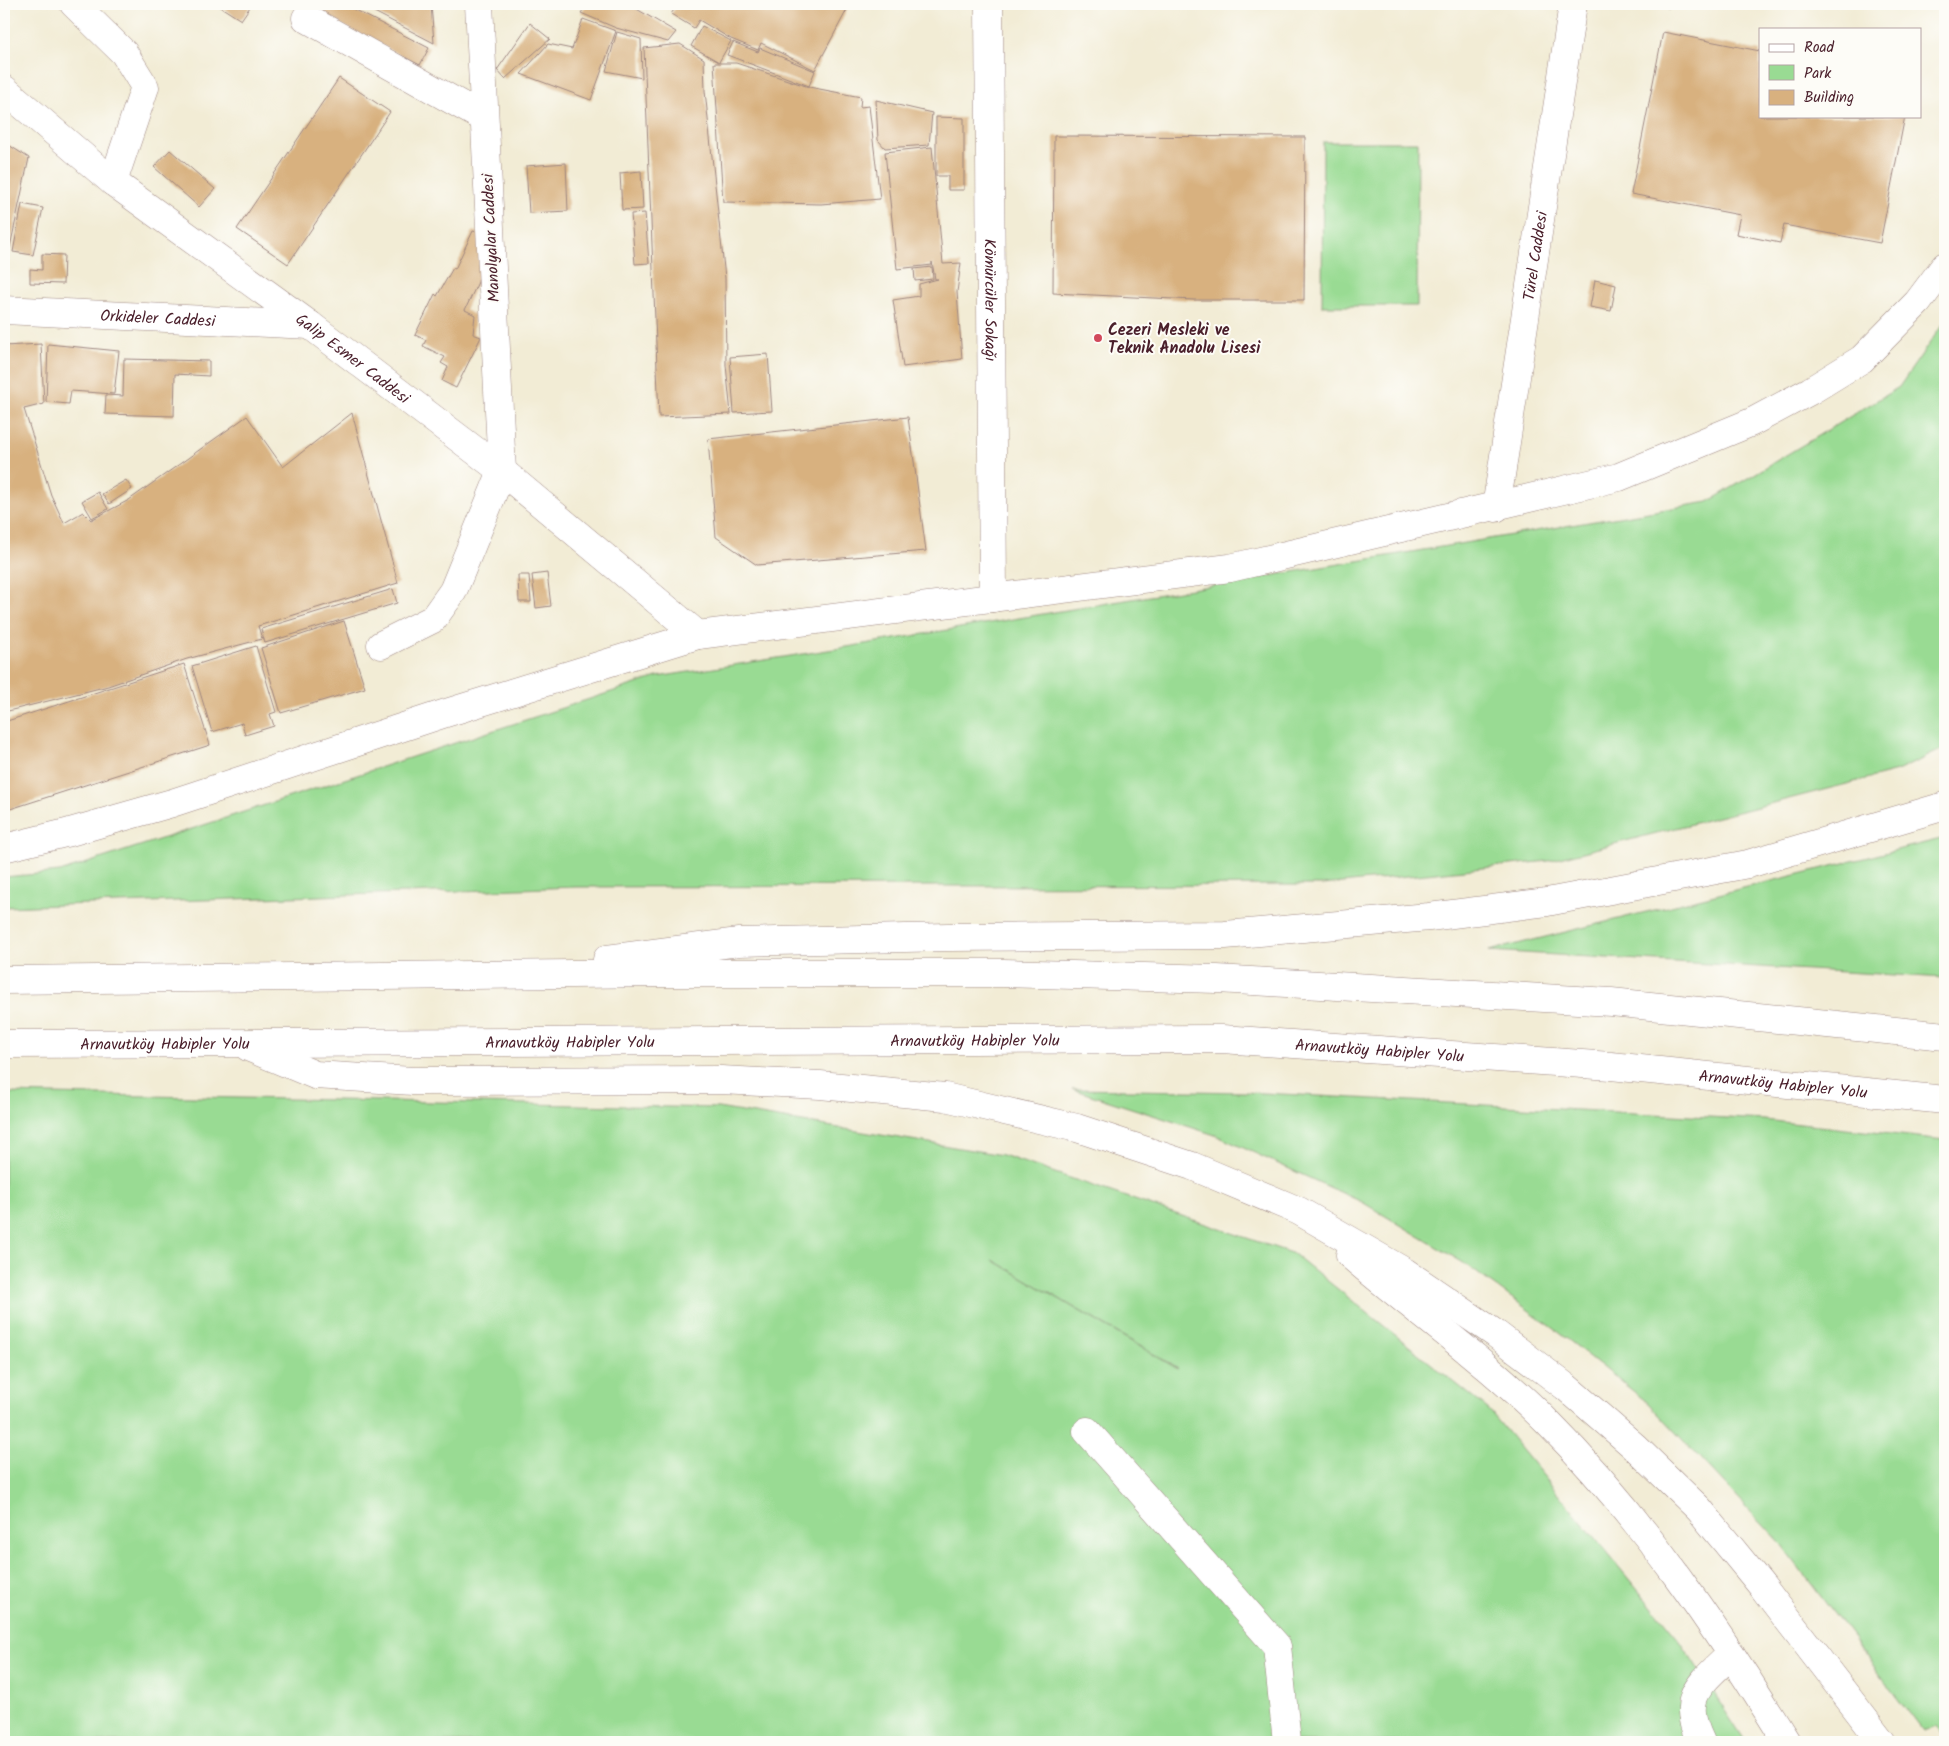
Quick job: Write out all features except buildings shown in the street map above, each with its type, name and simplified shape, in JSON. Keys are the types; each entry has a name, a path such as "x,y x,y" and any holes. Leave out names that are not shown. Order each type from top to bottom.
{"main road":[{"path":"74,4 124,53 145,88 113,182"},
{"name":"Manolyalar Caddesi","path":"479,4 502,471"},
{"name":"Kömürcüler Sokağı","path":"989,4 993,598"},
{"name":"Türel Caddesi","path":"1496,508 1573,4"},
{"path":"306,18 484,118"},
{"name":"Galip Esmer Caddesi","path":"4,89 113,182 310,325 502,471 698,635"},
{"path":"4,848 70,832 172,803 446,713 698,635 1230,568 1496,508 1619,477 1752,422 1810,391 1862,359 1918,302 1945,266"},
{"name":"Orkideler Caddesi","path":"4,310 310,325"},
{"path":"381,645 432,619 453,591 502,471"},
{"path":"489,976 739,942 948,937 1225,935 1429,917 1547,902 1748,864 1945,806"},
{"path":"4,980 666,973 984,973 1217,980 1611,1002 1945,1036"},
{"name":"Arnavutköy Habipler Yolu","path":"4,1044 1222,1039 1611,1066 1945,1100"},
{"path":"237,1042 315,1075 413,1081 721,1080 820,1085 945,1097 1077,1128 1192,1166 1299,1211 1405,1272 1496,1334 1566,1387 1635,1447 1698,1509 1762,1586 1882,1742"},
{"path":"1299,1211 1391,1291 1490,1370 1548,1422 1597,1475 1686,1586 1787,1742"},
{"path":"1087,1432 1277,1646 1287,1742"},
{"path":"1701,1742 1696,1731 1692,1707 1696,1689 1731,1654"}],"green space":[{"path":"1323,142 1418,142 1417,306 1322,306"},
{"path":"1945,321 1945,748 1897,771 1548,861 1323,885 576,887 4,907 4,877 60,872 657,677 841,648 1708,502 1899,387"},
{"path":"1945,838 1945,978 1489,951"},
{"path":"1072,1089 1244,1092 1764,1120 1945,1140 1945,1739 1935,1726 1923,1731 1781,1544 1647,1402 1556,1330 1462,1262 1362,1202 1215,1135"},
{"path":"4,1093 718,1108 1002,1155 1294,1254 1489,1410 1680,1641 1746,1742 4,1742","holes":["993,1260 1169,1363 1178,1369"]}],"place":[{"name":"Cezeri Mesleki ve Teknik Anadolu Lisesi","path":"1098,338"}]}
